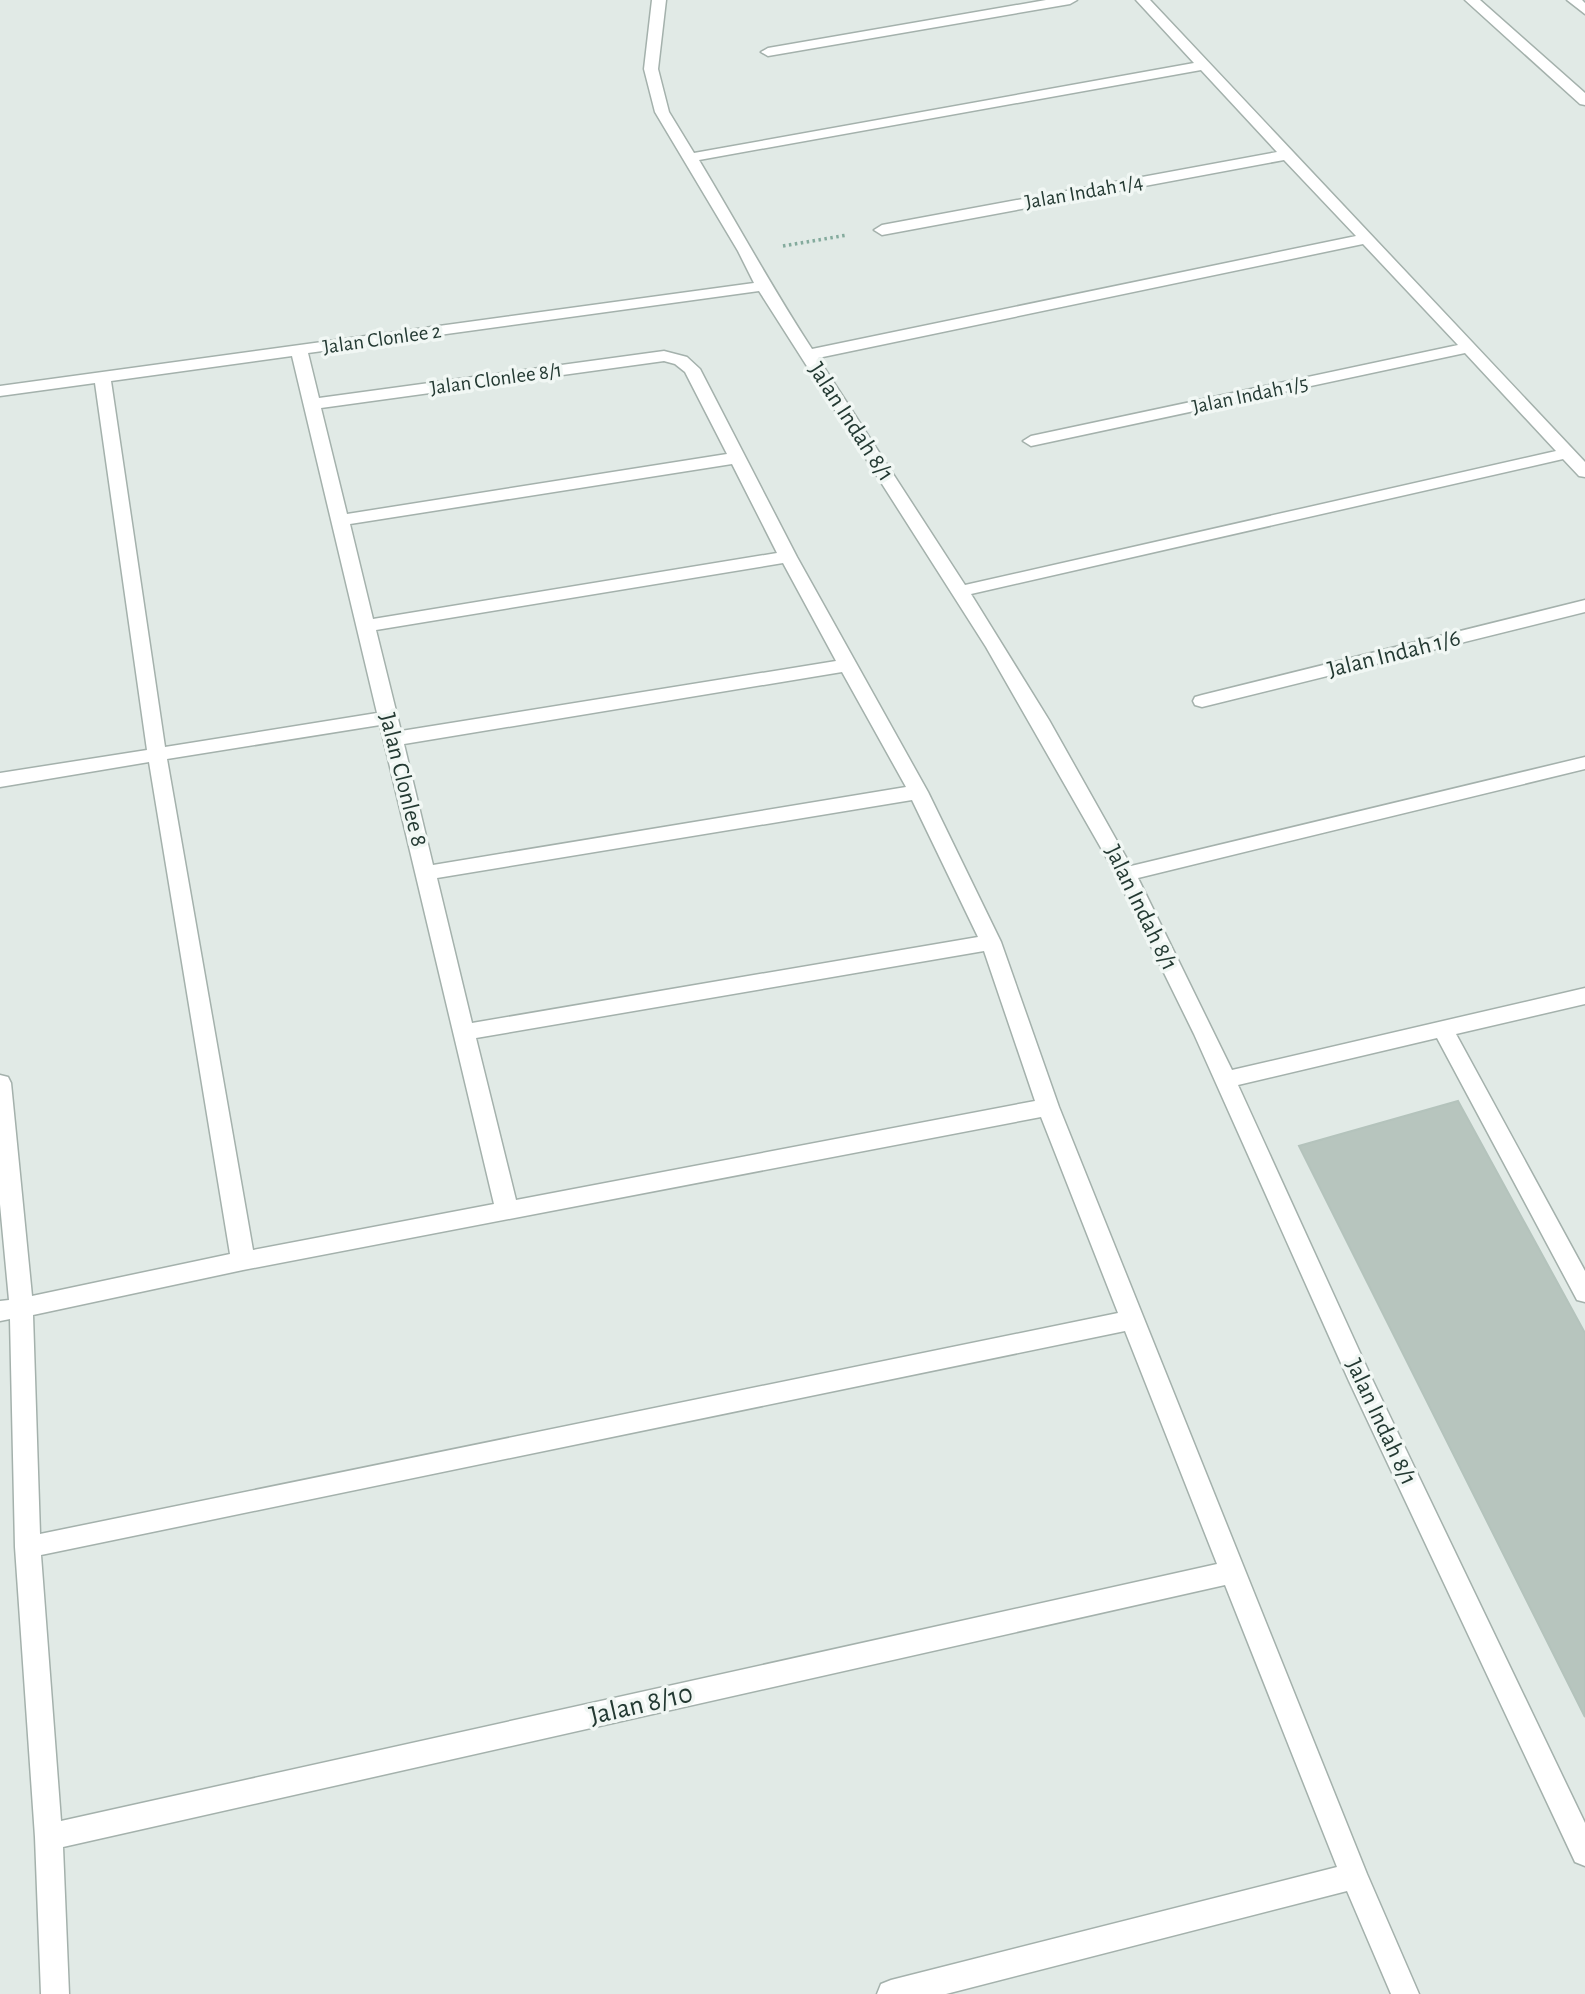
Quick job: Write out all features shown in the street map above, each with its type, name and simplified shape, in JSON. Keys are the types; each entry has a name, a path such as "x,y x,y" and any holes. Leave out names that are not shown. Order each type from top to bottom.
{"street":[{"name":"Jalan Indah 8/1","path":"659,0 651,69 662,112 746,251 763,286 962,591 1080,790 1126,874 1224,1080 1330,1315 1585,1853"},
{"path":"768,52 1070,0"},
{"path":"1143,0 1585,472"},
{"path":"1472,0 1585,100"},
{"path":"1574,0 1585,9"},
{"path":"688,158 1202,66"},
{"name":"Jalan Indah 1/4","path":"882,230 1286,155"},
{"path":"808,355 1366,239"},
{"name":"Jalan Clonlee 2","path":"0,391 763,286"},
{"name":"Jalan Indah 1/5","path":"1031,441 1468,348"},
{"name":"Jalan Clonlee 8","path":"299,351 507,1210"},
{"name":"Jalan Clonlee 8/1","path":"312,404 664,356 681,360 692,369 736,458"},
{"path":"102,377 157,754 243,1261"},
{"path":"962,591 1567,453"},
{"path":"340,520 736,458 918,792 992,942 1048,1107 1131,1320 1354,1876 1405,1994"},
{"path":"366,626 788,557"},
{"name":"Jalan Indah 1/6","path":"1202,701 1585,606"},
{"path":"393,739 850,666"},
{"path":"0,780 388,717"},
{"path":"1126,874 1585,763"},
{"path":"426,873 918,792"},
{"path":"463,1032 992,942"},
{"path":"1224,1080 1585,996"},
{"path":"1443,1030 1585,1293"},
{"path":"0,1083 10,1310 49,1838 55,1994"},
{"path":"10,1310 243,1261 1048,1107"},
{"path":"28,1547 1131,1320"},
{"name":"Jalan 8/10","path":"49,1838 1232,1572"},
{"path":"891,1994 1354,1876"}],"path":[{"path":"746,251 882,230"}],"building":[{"path":"1458,1101 1585,1333 1585,1717 1299,1146"}]}
